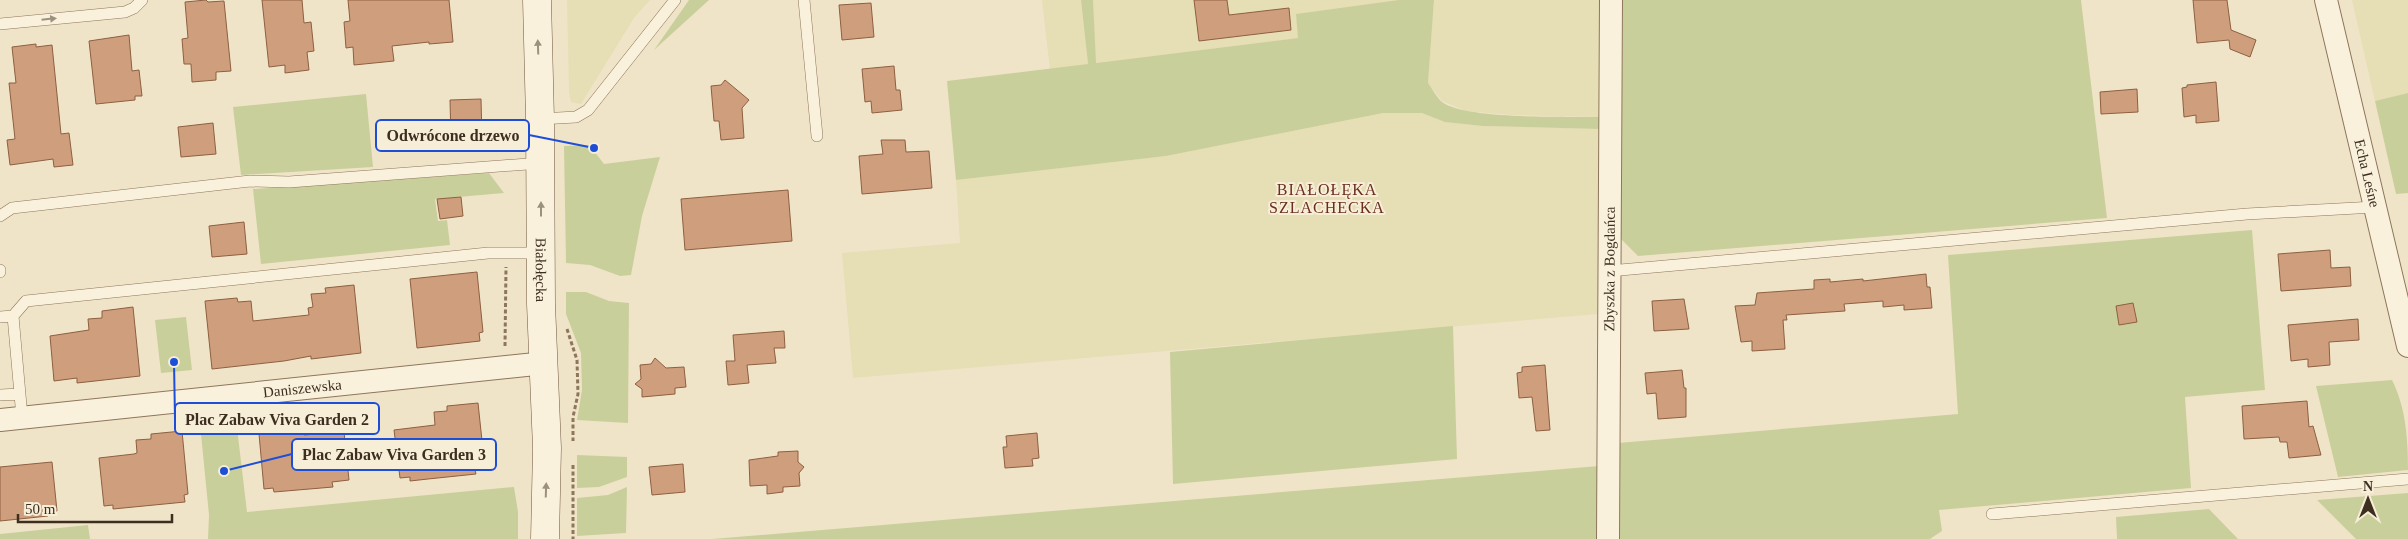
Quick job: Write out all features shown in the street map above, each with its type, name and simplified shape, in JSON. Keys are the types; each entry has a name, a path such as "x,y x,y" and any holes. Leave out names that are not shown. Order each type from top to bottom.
{"street":[{"name":"Białołęcka","path":"537,0 541,163 541,304 545,363 547,448 545,539"},
{"name":"Zbyszka z Bogdańca","path":"1608,539 1611,0"},
{"name":"Echa Leśne","path":"2326,0 2408,346"},
{"name":"Daniszewska","path":"0,420 545,363"}],"lane":[{"path":"0,24 125,12 134,8 142,0"},
{"path":"540,119 576,117 588,110 675,0"},
{"path":"804,0 816,136"},
{"path":"0,216 12,208 250,182 289,182 541,163"},
{"path":"1609,271 2247,214 2375,207"},
{"path":"0,317 13,316 26,301 488,253 541,253"},
{"path":"13,316 22,417"},
{"path":"0,395 20,394"},
{"path":"1992,514 2408,479"}],"shaded area":[{"path":"567,0 650,0 634,18 581,104 571,102 569,92"},
{"path":"1042,0 1081,0 1088,64 1050,70"},
{"path":"1093,0 1399,1 1296,14 1299,38 1095,63"},
{"path":"1434,0 1600,0 1599,117 1512,115 1466,111 1442,101 1428,83"},
{"path":"2352,0 2408,0 2408,93 2375,101"},
{"path":"1383,113 1422,113 1446,122 1483,126 1599,129 1598,314 853,378 842,253 960,243 956,180 1166,156"}],"green space":[{"path":"689,0 709,0 654,50"},
{"path":"1081,0 1093,0 1096,63 1298,38 1296,14 1399,0 1434,0 1428,83 1442,102 1454,108 1472,112 1541,117 1599,117 1599,129 1483,126 1445,122 1422,113 1383,113 1166,156 956,180 947,81 1088,64"},
{"path":"1623,0 2081,0 2107,218 1638,256 1620,238"},
{"path":"2408,93 2408,193 2396,194 2375,101"},
{"path":"366,94 373,167 241,175 233,107"},
{"path":"596,145 594,151 604,164 660,157 642,216 631,275 620,276 590,265 566,263 564,146"},
{"path":"489,173 504,193 435,199 438,221 447,220 450,245 261,264 253,189"},
{"path":"2252,230 2265,390 2185,397 2191,488 1939,510 1942,531 1930,539 1616,539 1618,443 1958,414 1948,255"},
{"path":"566,292 586,292 609,301 629,303 628,423 577,420 582,390 581,353 566,314"},
{"path":"186,317 192,370 161,373 155,320"},
{"path":"1453,326 1457,459 1173,484 1170,352"},
{"path":"2392,380 2397,391 2405,424 2408,470 2338,477 2316,386"},
{"path":"235,411 247,512 514,487 518,512 518,539 208,539 209,515 199,414"},
{"path":"577,455 627,457 627,477 599,487 577,488"},
{"path":"1599,466 1599,539 712,539"},
{"path":"627,487 626,533 577,536 577,498 608,495"},
{"path":"2408,493 2408,539 2356,539 2317,500"},
{"path":"2209,509 2238,539 2117,539 2116,517"},
{"path":"88,525 90,539 0,539 0,534"}],"building":[{"path":"206,0 208,2 224,1 231,71 216,72 216,80 192,82 191,64 184,64 182,39 188,38 185,2"},
{"path":"262,0 302,0 304,23 311,22 314,51 307,52 309,70 285,73 285,65 269,67"},
{"path":"348,0 449,0 453,42 429,44 429,42 392,46 394,61 354,65 353,47 346,48 344,22 350,21"},
{"path":"1194,0 1227,0 1229,15 1289,8 1291,30 1199,41"},
{"path":"2193,0 2227,0 2231,30 2256,40 2250,57 2230,49 2229,40 2197,43"},
{"path":"871,3 874,37 842,40 839,5"},
{"path":"129,35 132,71 139,70 142,96 135,96 135,100 96,104 89,41"},
{"path":"36,44 36,47 52,45 61,134 69,133 73,165 54,167 53,159 10,165 7,140 15,139 9,83 16,83 12,47"},
{"path":"894,66 896,90 900,90 902,110 872,113 871,101 865,102 862,69"},
{"path":"725,80 749,100 742,108 744,138 721,140 719,121 714,121 711,86 721,85"},
{"path":"2216,82 2219,121 2196,123 2196,115 2184,117 2182,88 2187,87 2187,85"},
{"path":"2137,89 2138,112 2101,114 2100,92"},
{"path":"481,99 482,139 451,140 450,100"},
{"path":"213,123 216,154 181,157 178,127"},
{"path":"881,140 905,140 906,152 929,151 932,188 862,194 859,156 883,154"},
{"path":"788,190 792,241 685,250 681,199"},
{"path":"461,197 463,216 440,219 437,199"},
{"path":"244,222 247,254 212,257 209,226"},
{"path":"2330,250 2331,268 2350,267 2351,286 2281,291 2278,254"},
{"path":"477,272 483,332 479,333 480,341 417,348 410,279"},
{"path":"1926,274 1927,287 1930,287 1932,308 1904,310 1904,305 1883,307 1883,301 1844,304 1845,311 1786,315 1787,320 1783,320 1785,349 1752,351 1752,341 1741,342 1735,306 1755,305 1757,293 1814,289 1814,280 1830,279 1830,282 1863,279 1863,281"},
{"path":"354,285 361,353 311,359 311,356 212,369 205,301 237,298 238,302 251,301 253,321 309,315 308,308 313,307 311,294 326,293 325,288"},
{"path":"1684,299 1689,329 1654,331 1652,301"},
{"path":"2133,303 2137,322 2119,325 2116,306"},
{"path":"133,307 140,376 77,383 77,378 54,381 50,336 89,330 88,319 102,318 102,311"},
{"path":"2358,319 2359,340 2329,342 2330,365 2308,367 2308,359 2291,361 2288,325"},
{"path":"784,331 785,348 774,348 776,363 747,365 749,383 728,385 726,361 735,361 733,335"},
{"path":"655,358 666,368 684,367 686,387 675,388 675,394 642,397 642,389 635,384 641,379 640,365 651,364"},
{"path":"1545,365 1550,430 1536,431 1532,397 1519,398 1517,373 1522,372 1522,367"},
{"path":"1682,370 1684,388 1686,388 1686,417 1658,419 1656,393 1647,394 1645,373"},
{"path":"2307,401 2309,427 2313,426 2321,455 2289,458 2287,442 2280,442 2279,437 2244,439 2242,406"},
{"path":"478,403 485,469 475,470 476,474 410,481 410,477 400,478 394,430 435,425 434,412 447,411 447,406"},
{"path":"288,420 289,425 302,423 304,435 344,432 349,480 332,482 333,487 274,492 273,488 264,489 258,423"},
{"path":"182,431 188,494 184,495 185,502 113,509 113,505 104,506 99,458 134,454 137,453 136,440 151,439 151,434"},
{"path":"1037,433 1039,458 1032,459 1033,466 1005,468 1003,447 1007,447 1006,436"},
{"path":"798,451 798,462 804,467 799,473 800,486 783,487 783,492 767,494 767,485 750,486 749,460 778,456 778,452"},
{"path":"52,462 57,511 48,512 48,516 0,521 0,467"},
{"path":"683,464 685,492 652,495 649,467"}],"place":[{"name":"Odwrócone drzewo","path":"594,148"},
{"name":"Plac Zabaw Viva Garden 2","path":"174,362"},
{"name":"Plac Zabaw Viva Garden 3","path":"224,471"}],"district":[{"name":"BIAŁOŁĘKA SZLACHECKA","path":"1327,198"}]}
